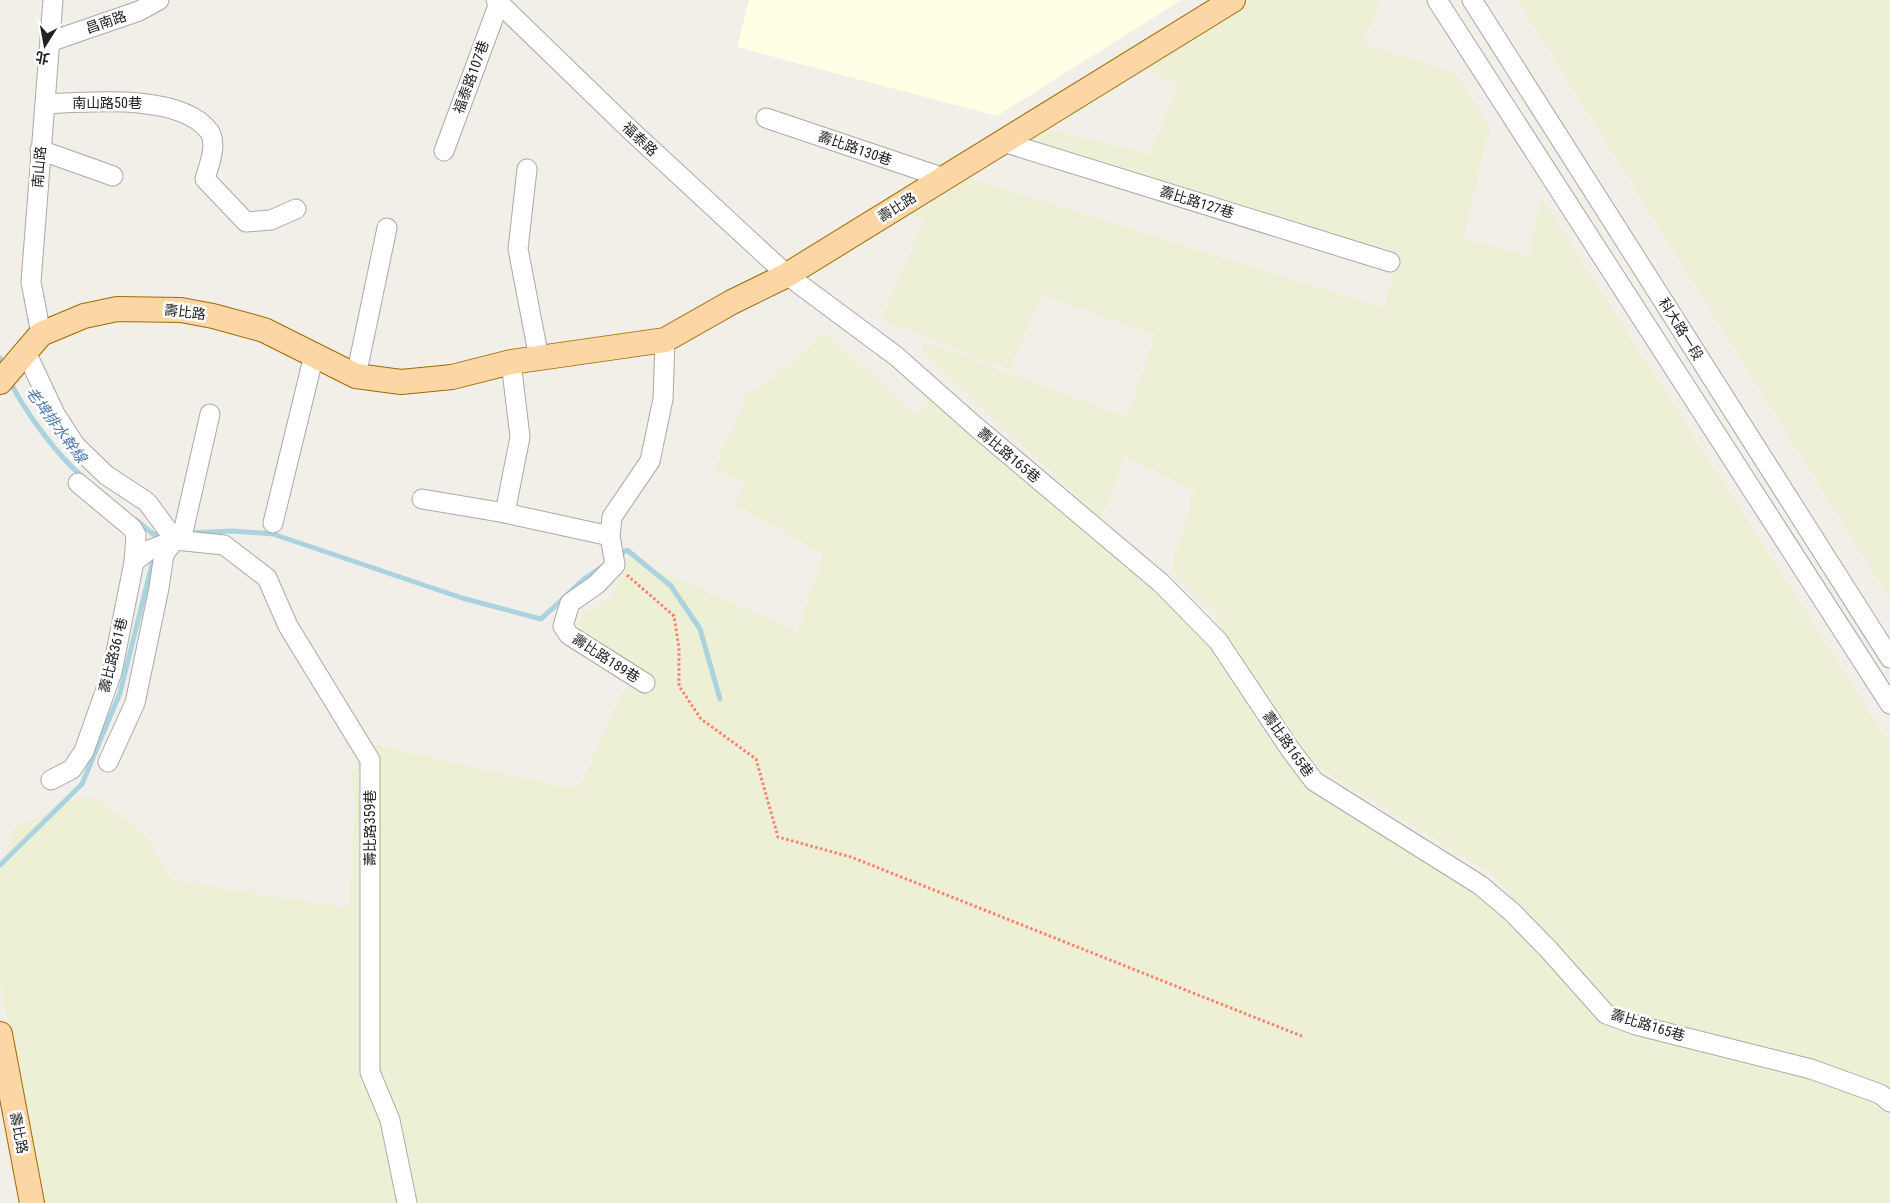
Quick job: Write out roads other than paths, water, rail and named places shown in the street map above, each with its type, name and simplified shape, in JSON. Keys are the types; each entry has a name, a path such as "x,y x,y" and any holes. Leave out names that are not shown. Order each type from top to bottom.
{"main road":[{"name":"壽比路","path":"0,382 41,334 84,316 117,309 181,310 213,316 264,330 356,376 401,382 452,376 511,362 665,340 732,302 787,275 1232,0"},
{"name":"壽比路","path":"0,1034 32,1203"}],"street":[{"name":"南山路","path":"41,334 31,282 40,150 52,41 53,0"},
{"name":"昌南路","path":"52,41 139,11 159,0"},
{"path":"1437,0 1890,704"},
{"name":"科大路一段","path":"1472,0 1890,658"},
{"name":"福泰路107巷","path":"444,151 497,2"},
{"name":"福泰路","path":"497,2 626,126 787,275"},
{"name":"南山路50巷","path":"46,104 141,101 186,114 209,131 213,148 205,179 246,222 272,220 296,209"},
{"name":"壽比路130巷","path":"766,118 944,178"},
{"name":"壽比路127巷","path":"1003,142 1390,262"},
{"path":"40,150 113,176"},
{"path":"527,169 518,249 539,358"},
{"path":"356,376 387,228"},
{"name":"壽比路165巷","path":"787,275 896,356 975,426 1161,583 1218,641 1290,749 1314,781 1480,885 1512,912 1606,1014 1636,1025 1811,1069 1880,1094 1890,1102"},
{"path":"422,499 504,513 610,536 612,517 650,461 663,399 665,340"},
{"path":"273,523 314,355"},
{"path":"22,357 75,446 106,475 147,502 163,545 164,554 159,588 135,703 108,762"},
{"path":"504,513 520,437 511,362"},
{"path":"134,562 163,545 184,528 210,414"},
{"name":"壽比路361巷","path":"51,780 72,768 84,751 112,672 134,562 136,535 132,528 78,483"},
{"name":"壽比路189巷","path":"610,536 615,565 598,584 570,603 563,626 569,635 645,683"},
{"name":"壽比路359巷","path":"163,545 224,545 267,578 288,626 370,760 370,1072 390,1120 406,1203"}],"waterway":[{"name":"老埤排水幹線","path":"0,358 4,366"},
{"name":"老埤排水幹線","path":"10,381 42,432 63,458 83,477"},
{"name":"老埤排水幹線","path":"136,520 153,534"},
{"path":"188,533 232,531 273,534 462,598 541,619 584,579 603,566"},
{"path":"153,534 164,534"},
{"path":"617,557 627,550 671,586 700,629 720,699"},
{"path":"0,865 82,784 120,693 155,552"}]}
